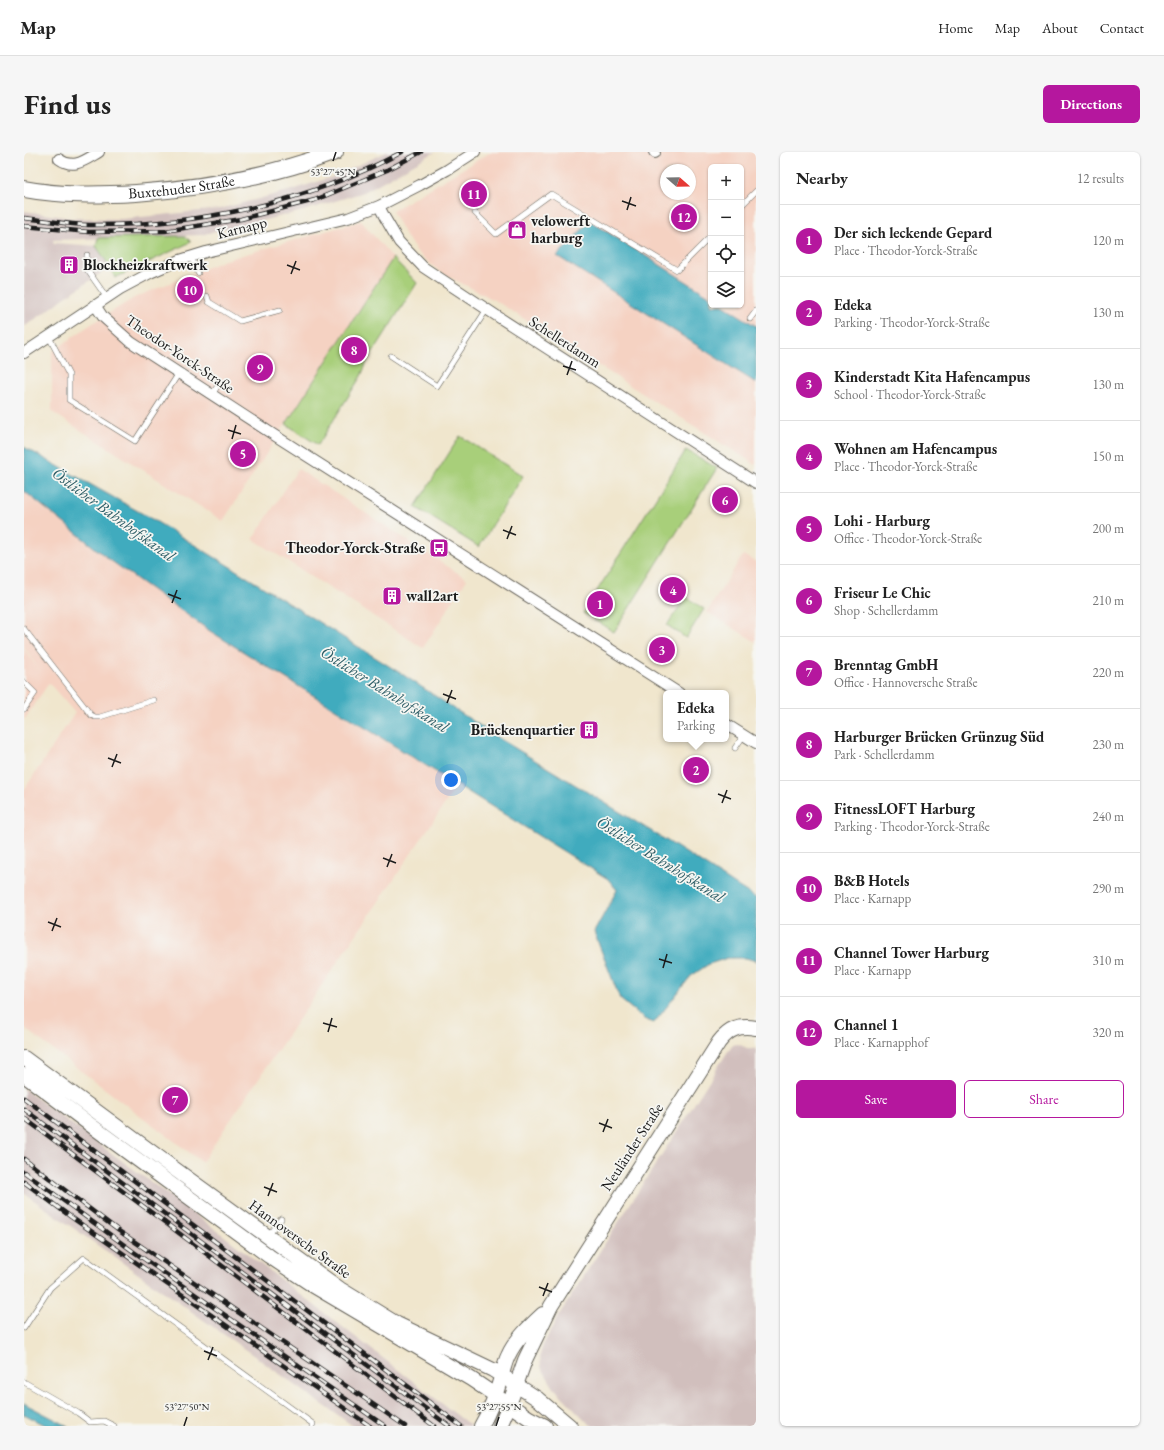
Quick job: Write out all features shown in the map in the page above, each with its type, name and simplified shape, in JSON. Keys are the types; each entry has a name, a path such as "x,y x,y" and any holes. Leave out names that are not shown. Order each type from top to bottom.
{"main road":[{"name":"Buxtehuder Straße","path":"24,189 61,194 85,195 125,194 175,190 242,179 311,156 335,152"},
{"name":"Neuländer Straße","path":"500,1426 525,1360 551,1306 718,1042 731,1030 739,1027 756,1028"},
{"name":"Hannoversche Straße","path":"24,1058 340,1289 384,1317 417,1334 460,1353 502,1375 538,1399 570,1426"},
{"name":"Hannoversche Straße","path":"24,1075 78,1116 117,1141 269,1256 314,1286 471,1380 529,1418 545,1426"},
{"name":"Neuländer Straße","path":"481,1426 495,1395 507,1358 515,1343 551,1306"}],"street":[{"path":"58,157 67,164 74,165 99,152"},
{"name":"Karnapp","path":"24,353 120,289 150,273 206,252 348,218 379,206 448,170 475,152"},
{"name":"Schellerdamm","path":"379,206 400,242 423,266 756,483"},
{"name":"Theodor-Yorck-Straße","path":"95,306 104,317 131,342 674,690"},
{"path":"729,726 755,741"}],"lane":[{"path":"744,203 756,191"},
{"path":"474,213 496,234 551,194 676,270 708,239"},
{"path":"87,255 86,268 107,298"},
{"path":"191,257 198,273"},
{"path":"207,296 209,302 240,321 280,310"},
{"path":"391,356 437,386 487,309"},
{"path":"750,319 756,311"},
{"path":"49,336 69,375 69,400 135,441 179,373"},
{"path":"212,395 220,382"},
{"path":"24,629 86,710 96,717 154,700"},
{"path":"24,682 35,693 24,709"},
{"path":"736,748 744,735"},
{"path":"78,1116 103,1116 110,1129"},
{"path":"268,1236 282,1220"},
{"path":"24,1328 50,1288 84,1258 313,1424 312,1426"},
{"path":"24,1382 78,1413 89,1424 104,1421 114,1426"}],"shaded area":[{"path":"387,152 435,152 364,192 303,211 200,235 53,240 54,243 96,246 110,267 24,327 24,211 71,218 122,219 220,209 292,190 332,177"},
{"path":"491,152 756,152 756,465 496,301 440,272 418,253 405,235 392,211"},
{"path":"361,221 393,258 223,521 52,412 52,352 90,325 134,298 225,260"},
{"path":"298,469 467,579 423,648 253,539"},
{"path":"24,491 110,560 210,631 457,786 202,1162 24,1028 24,790 75,713 49,683 24,720 24,649 42,674 24,647"},
{"path":"743,555 756,562 756,642 707,612"},
{"path":"738,1044 747,1048 756,1049 756,1426 593,1426 588,1423 554,1388 541,1367 540,1355 543,1345 559,1315 732,1045"},
{"path":"24,1089 219,1232 471,1426 353,1426 24,1193"}],"green space":[{"path":"185,236 191,242 115,278 110,267 96,246 98,238"},
{"path":"393,258 417,283 367,362 361,376 318,445 286,424"},
{"path":"460,436 523,476 479,547 415,507"},
{"path":"686,450 717,468 614,632 583,613"},
{"path":"686,597 704,609 686,638 667,625"}],"water":[{"path":"590,221 708,295 708,308 728,308 756,326 756,383 557,256"},
{"name":"Östlicher Bahnhofskanal","path":"24,447 152,519 234,569 405,676 497,737 669,842 756,898 756,961 746,958 728,958 709,964 691,976 654,1023 644,1019 620,999 594,932 617,890 608,879 210,631 110,560 24,491"},
{"path":"24,1403 68,1426 47,1426 24,1414"}],"railway":[{"path":"24,218 90,225 131,224 211,216 290,198 366,170 402,152"},
{"path":"24,226 89,232 165,231 241,219 315,200 387,170 421,152"},
{"path":"24,1098 461,1426"},
{"path":"24,1109 449,1426"},
{"path":"24,1118 434,1426"},
{"path":"24,1159 119,1231 405,1426"},
{"path":"24,1172 134,1252 385,1426"},
{"path":"24,1182 71,1217 370,1426"}],"place":[{"name":"Channel Tower Harburg","path":"474,194"},
{"name":"Channel 1","path":"684,217"},
{"name":"velowerft harburg","path":"517,230"},
{"name":"Blockheizkraftwerk","path":"69,265"},
{"name":"B&B Hotels","path":"190,290"},
{"name":"Harburger Brücken Grünzug Süd","path":"354,350"},
{"name":"FitnessLOFT Harburg","path":"260,368"},
{"name":"Lohi - Harburg","path":"243,454"},
{"name":"Friseur Le Chic","path":"725,500"},
{"name":"Theodor-Yorck-Straße","path":"439,548"},
{"name":"Wohnen am Hafencampus","path":"673,590"},
{"name":"wall2art","path":"392,596"},
{"name":"Der sich leckende Gepard","path":"600,604"},
{"name":"Kinderstadt Kita Hafencampus","path":"662,650"},
{"name":"Brückenquartier","path":"589,730"},
{"name":"Edeka","path":"696,770"},
{"name":"Brenntag GmbH","path":"175,1100"}]}
